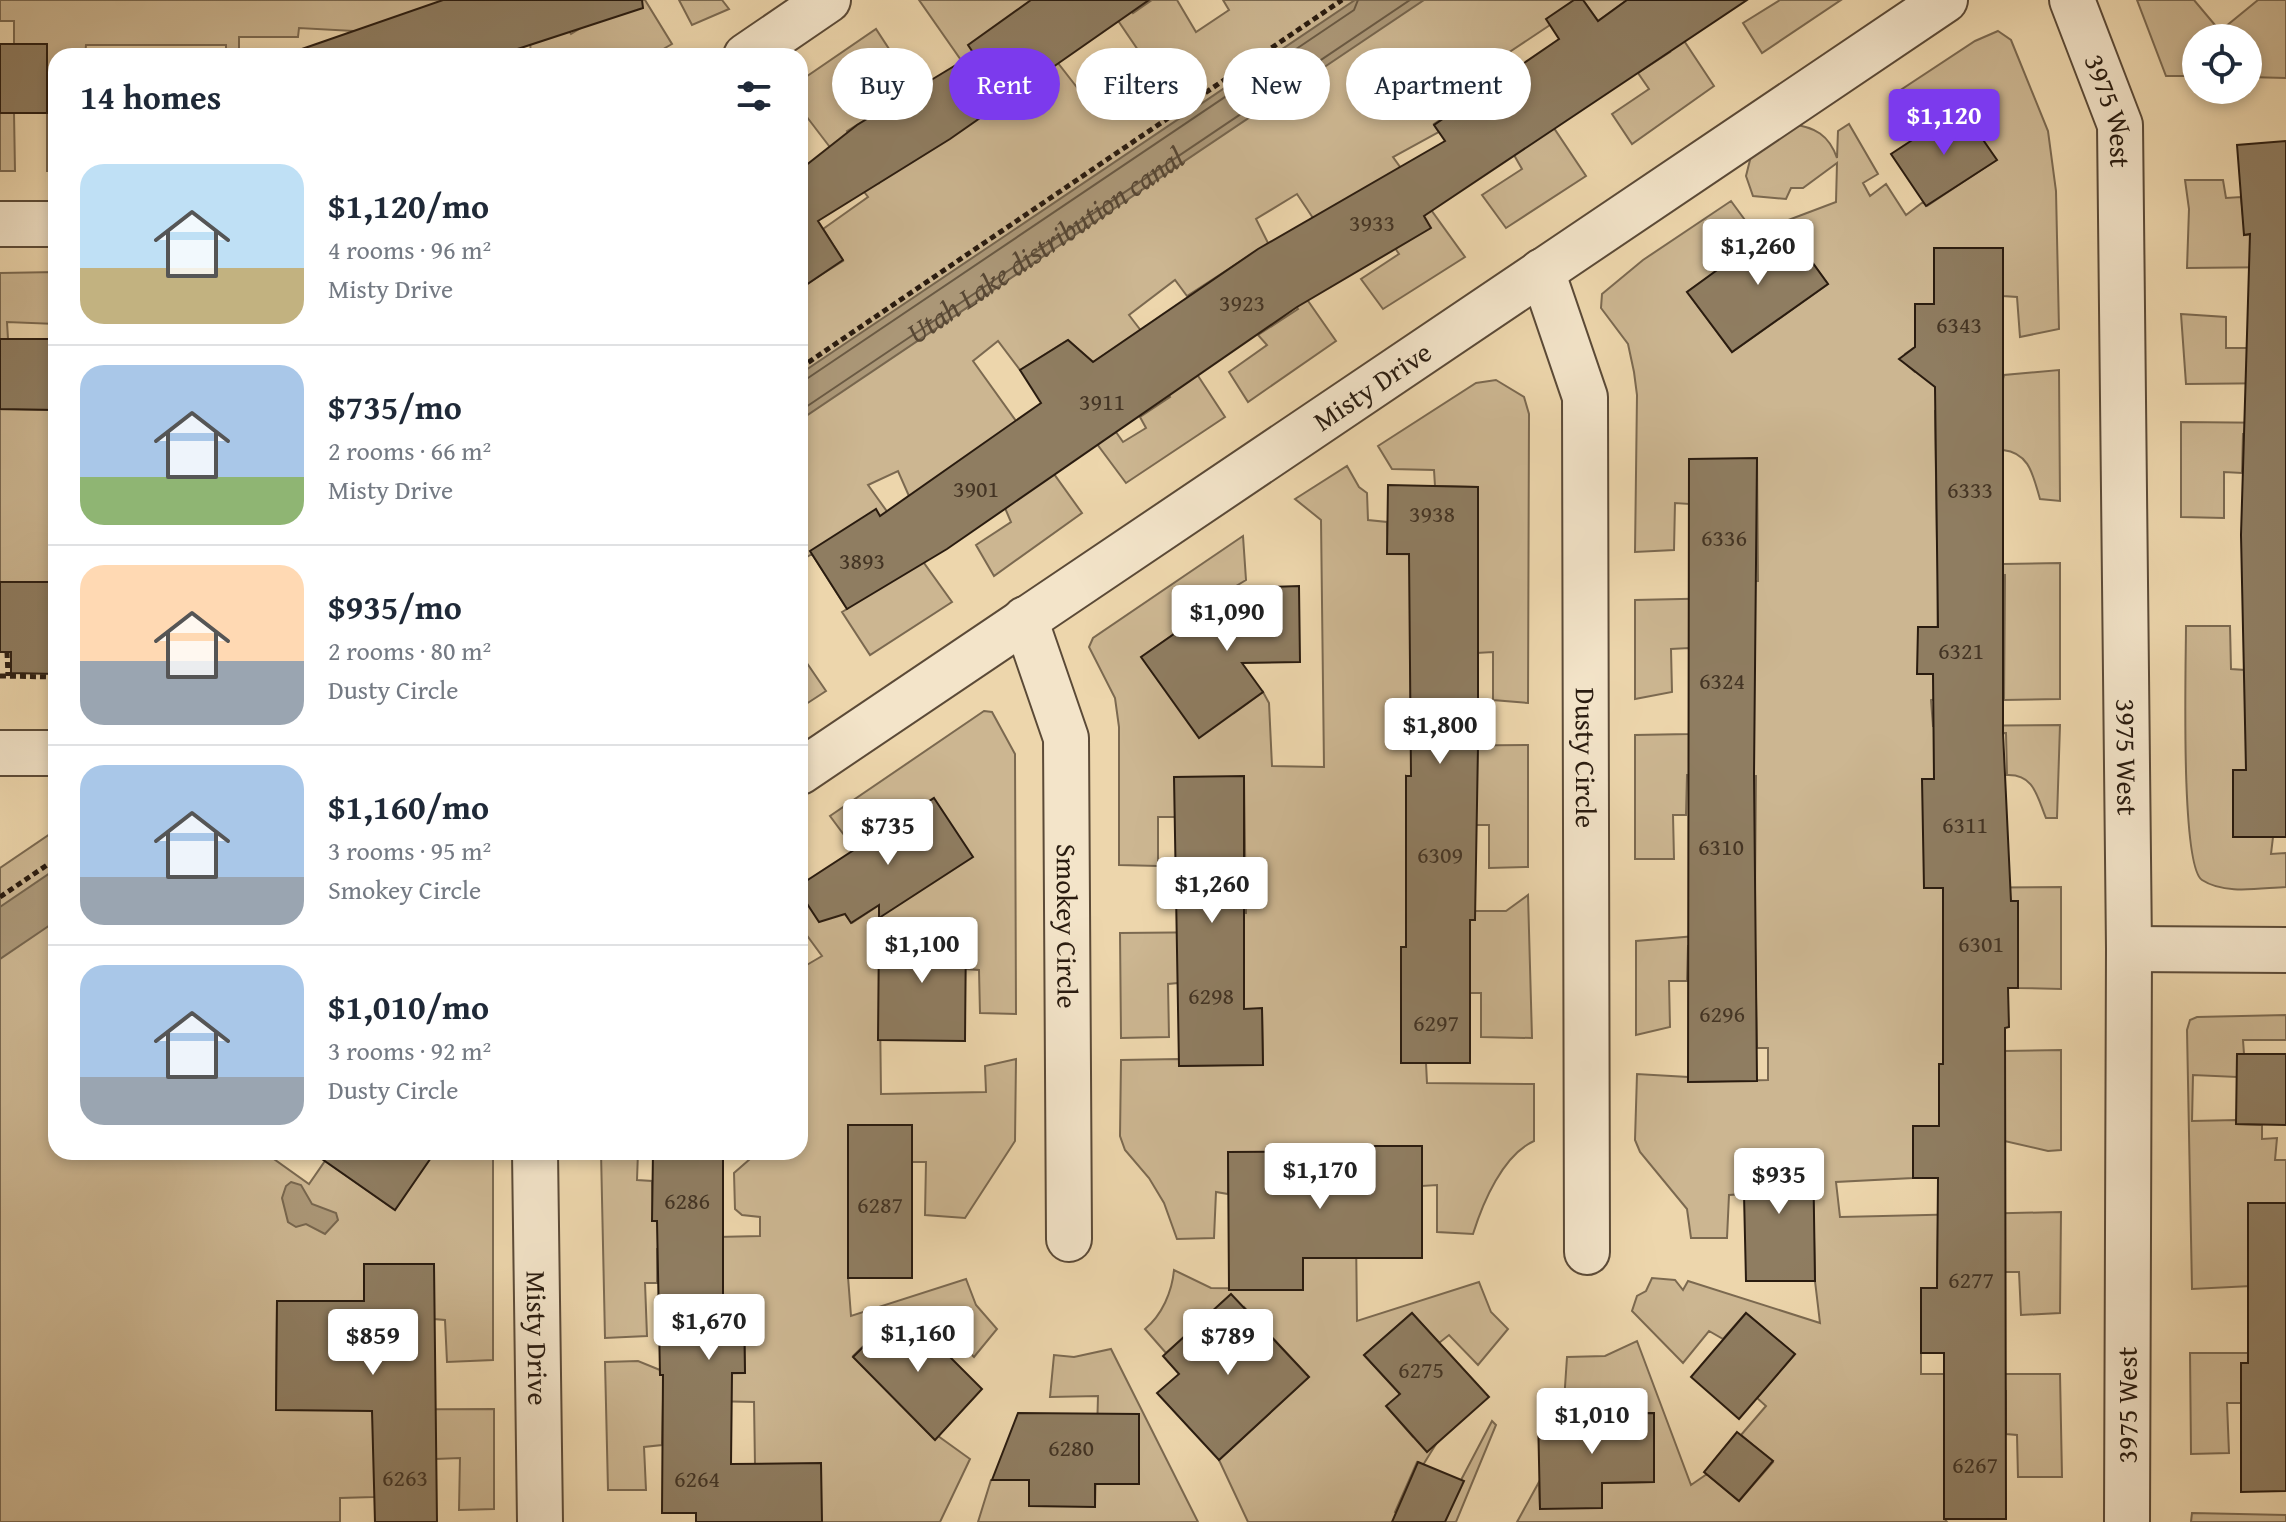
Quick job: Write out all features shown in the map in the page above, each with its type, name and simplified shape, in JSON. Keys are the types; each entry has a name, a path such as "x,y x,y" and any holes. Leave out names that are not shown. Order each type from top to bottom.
{"street":[{"path":"758,48 828,0"},
{"name":"Misty Drive","path":"808,767 1945,0"},
{"name":"3975 West","path":"2072,0 2120,125 2129,949 2127,1522"},
{"path":"0,224 48,224"},
{"name":"Dusty Circle","path":"1542,271 1585,397 1587,1252"},
{"name":"Smokey Circle","path":"1025,619 1066,738 1069,1239"},
{"path":"0,753 48,753"},
{"path":"2129,949 2286,950"},
{"name":"Misty Drive","path":"535,1160 540,1522"}],"path":[{"path":"808,363 1342,0"},
{"path":"7,652 8,676"},
{"path":"0,676 48,677"},
{"path":"0,897 48,864"}],"shaded area":[{"path":"0,0 443,0 372,32 299,28 298,37 239,37 239,48 226,48 226,45 86,45 86,48 48,48 48,171 47,46 14,45 14,21 0,21"},
{"path":"550,0 571,34 627,0 645,0 672,44 665,48 530,48 530,41"},
{"path":"679,0 722,0 729,9 692,25"},
{"path":"919,0 1031,0 1052,48 953,48"},
{"path":"1104,0 1124,0 1133,13 1152,0 1177,0 1196,32 1229,10 1223,0 1574,0 1550,25 1516,48 1346,48 1346,120 1440,120 1434,124 1439,132 1393,157 1465,257 1383,309 1361,279 1399,254 1395,248 1313,218 1297,194 1256,219 1269,245 1336,341 1248,402 1229,372 1267,345 1258,335 1298,309 1258,250 1187,296 1175,280 1129,315 1168,366 1185,356 1225,417 1126,483 1097,444 1116,432 1123,442 1146,428 1140,417 1170,397 1131,338 1093,362 1068,340 1020,370 998,341 973,361 1082,513 994,576 976,545 1011,522 1005,508 909,496 898,471 868,485 952,602 870,655 842,612 847,609 812,554 808,556 808,283 843,261 823,229 868,197 808,118 808,76 832,59 832,120 865,120 847,131 879,183 923,120 933,120 933,106 949,83 949,120 1060,120 1060,66 1076,86 1076,120 1207,120 1207,48 1137,48"},
{"path":"1583,0 1627,0 1598,21"},
{"path":"1634,0 1657,0 1714,86 1632,144 1612,114 1649,89 1638,73 1670,52"},
{"path":"1780,0 1841,0 1762,53 1743,23"},
{"path":"2137,0 2194,0 2214,24 2182,24 2182,76 2166,76"},
{"path":"2258,0 2286,0 2286,78 2262,77 2262,24 2229,24"},
{"path":"876,29 888,48 848,48"},
{"path":"1998,31 2011,40 2048,131 2056,191 2059,329 2020,337 2017,297 2003,296 2003,249 1934,304 1915,304 1915,347 1905,354 1906,364 1915,372 1937,372 1938,380 2003,379 2004,375 2059,370 2060,501 2040,499 2025,461 2003,450 2003,409 1935,411 1937,541 1941,565 2060,563 2060,699 2004,700 2005,575 1938,574 1937,699 1931,700 1933,726 2060,725 2057,818 2046,818 2029,782 2007,775 2006,733 1934,734 1934,779 1924,888 2061,887 2061,989 2018,988 2018,901 1943,902 1944,1052 2061,1050 2061,1150 2048,1151 1939,1126 1913,1178 1836,1182 1840,1217 2061,1212 2060,1313 2021,1315 2019,1272 2004,1272 2005,1222 1938,1222 1937,1288 1921,1288 1921,1374 2060,1374 2062,1477 2018,1477 2017,1435 2006,1434 2006,1391 1945,1390 1944,1518 1947,1522 1517,1522 1539,1482 1540,1508 1602,1508 1602,1483 1654,1482 1654,1413 1609,1413 1609,1401 1564,1402 1567,1357 1605,1356 1637,1341 1691,1485 1707,1474 1739,1501 1773,1462 1741,1435 1766,1406 1757,1398 1795,1354 1746,1313 1723,1339 1709,1331 1683,1363 1632,1311 1637,1296 1646,1291 1652,1278 1675,1280 1683,1290 1688,1281 1820,1323 1815,1281 1812,1150 1743,1151 1744,1194 1729,1195 1727,1238 1691,1238 1687,1209 1640,1152 1635,1140 1637,1074 1688,1077 1689,1082 1768,1080 1768,1048 1757,1048 1755,945 1688,946 1687,981 1669,981 1670,1027 1636,1035 1636,941 1696,936 1755,889 1756,776 1687,775 1686,815 1673,815 1674,859 1635,859 1635,735 1689,734 1689,648 1671,649 1672,692 1635,699 1635,600 1727,598 1727,582 1758,581 1757,459 1689,459 1689,504 1675,503 1674,550 1635,552 1637,395 1628,344 1601,308 1602,294 1643,260 1731,201 1753,231 1713,257 1721,268 1687,292 1732,352 1828,284 1783,222 1836,202 1837,163 1803,188 1791,188 1786,199 1753,196 1746,176 1753,148 1791,124 1820,134 1830,143 1837,158 1838,131 1849,124 1878,174 1863,183 1870,196 1886,184 1906,215 1923,202 1927,206 1996,160 1961,108 1936,125 1921,103 1905,113 1893,95 1975,41"},
{"path":"1531,94 1586,176 1506,228 1482,195 1522,169 1514,155 1542,136 1531,120"},
{"path":"0,113 14,113 15,171 0,171"},
{"path":"2185,180 2223,180 2226,198 2241,197 2245,235 2286,232 2286,267 2187,268 2189,209"},
{"path":"48,272 48,324 7,322 8,339 0,339 0,273"},
{"path":"2181,314 2226,317 2226,348 2247,348 2286,383 2186,384"},
{"path":"1496,380 1524,397 1529,414 1528,703 1493,700 1493,652 1476,653 1410,608 1411,746 1528,745 1528,867 1489,868 1489,825 1474,825 1406,776 1406,919 1474,920 1475,911 1506,911 1528,895 1532,1038 1481,1037 1481,993 1470,993 1470,947 1401,947 1401,1063 1426,1063 1427,1083 1534,1084 1534,1141 1504,1168 1482,1208 1473,1234 1437,1232 1437,1185 1422,1186 1421,1146 1355,1146 1357,1321 1479,1282 1491,1312 1508,1329 1478,1365 1449,1335 1439,1343 1412,1313 1364,1355 1400,1394 1387,1407 1413,1437 1436,1444 1423,1465 1417,1462 1395,1512 1415,1522 1248,1522 1219,1460 1309,1377 1244,1307 1210,1337 1197,1325 1166,1353 1145,1329 1165,1302 1174,1270 1211,1288 1303,1289 1302,1152 1228,1152 1228,1194 1216,1192 1214,1238 1177,1239 1164,1203 1149,1178 1125,1150 1120,1136 1121,1060 1179,1059 1180,1066 1263,1064 1262,1009 1244,1009 1178,983 1168,984 1169,1037 1121,1038 1120,933 1226,932 1226,913 1246,913 1244,777 1175,817 1158,817 1158,866 1119,865 1119,727 1115,698 1089,647 1093,638 1243,536 1246,580 1181,619 1185,626 1142,657 1222,696 1234,713 1263,692 1269,703 1272,766 1324,767 1321,520 1295,499 1347,466 1359,487 1367,493 1368,520 1387,522 1388,554 1476,555 1477,487 1435,486 1434,470 1392,469 1378,446 1476,383"},
{"path":"0,409 48,410 48,586 0,585"},
{"path":"2181,422 2286,423 2286,434 2243,434 2242,473 2224,472 2224,518 2181,517"},
{"path":"2186,626 2230,626 2231,669 2245,670 2273,837 2271,854 2286,853 2286,887 2221,888 2202,880 2195,866 2187,803"},
{"path":"808,665 826,691 808,703"},
{"path":"984,711 992,712 1015,754 1016,1014 980,1013 979,970 966,969 966,931 879,930 881,1094 986,1092 985,1066 1016,1059 1015,1141 965,1218 925,1215 926,1162 912,1162 912,1125 848,1125 851,1316 966,1279 976,1305 997,1329 974,1357 943,1327 931,1337 902,1309 853,1356 934,1439 938,1436 970,1459 940,1522 821,1522 755,1465 754,1402 663,1400 662,1445 644,1447 646,1490 608,1490 605,1362 638,1361 660,1370 660,1375 745,1373 744,1309 723,1309 721,1247 657,1249 657,1283 645,1283 647,1336 605,1338 601,1160 638,1160 637,1180 652,1181 653,1221 716,1222 717,1237 760,1236 760,1217 742,1215 735,1209 734,1173 749,1160 808,1160 808,964 822,956 808,937 808,897 845,914 852,923 887,900 893,825 883,809 844,835 830,816"},
{"path":"48,835 48,1160 275,1160 309,1184 325,1161 394,1209 421,1160 493,1160 493,1360 447,1362 445,1320 434,1319 434,1264 365,1264 363,1333 307,1333 304,1301 277,1301 276,1410 494,1409 494,1509 459,1510 460,1458 435,1459 374,1497 340,1498 340,1522 0,1522 0,868"},
{"path":"2286,1015 2286,1040 2243,1040 2244,1054 2237,1054 2237,1077 2193,1075 2192,1121 2236,1120 2236,1124 2262,1125 2262,1139 2277,1138 2275,1160 2286,1160 2286,1203 2251,1286 2192,1289 2187,1030 2190,1020 2197,1017"},
{"path":"1111,1349 1198,1522 978,1522 991,1480 1029,1480 1029,1506 1095,1506 1098,1396 1050,1397 1054,1355 1074,1357"},
{"path":"2190,1353 2286,1353 2286,1363 2241,1363 2241,1403 2227,1403 2229,1453 2191,1454"},
{"path":"1492,1421 1496,1425 1456,1522 1439,1522"},
{"path":"2192,1513 2286,1515 2286,1522 2191,1522"}],"water":[{"path":"1355,0 1424,0 1353,48 1346,48 1346,52 1330,63 1330,48 1284,48"},
{"name":"Utah Lake distribution canal","path":"1223,89 1223,120 1246,120 808,415 808,369 1177,120 1207,120 1207,100"},
{"path":"48,874 48,926 0,959 0,907"},
{"path":"291,1182 301,1185 312,1204 336,1213 338,1220 325,1234 306,1224 296,1227 288,1222 282,1198"}],"building":[{"path":"443,0 642,0 643,8 520,48 305,48"},
{"path":"1031,0 1149,0 1076,48 1060,62 1060,48 970,48 968,45"},
{"path":"1574,0 1583,0 1598,21 1627,0 1747,0 1424,216 1431,228 1297,307 947,549 847,609 810,551 876,509 880,516 1041,403 1020,370 1068,340 1093,362 1258,249 1445,141 1434,125 1441,120 1531,120 1531,58 1559,39 1546,19"},
{"path":"0,44 47,44 47,113 0,113"},
{"path":"949,69 949,120 977,120 818,221 843,260 808,284 808,164 865,120 933,120 933,79"},
{"path":"1961,108 1997,160 1926,206 1891,154"},
{"path":"2286,141 2286,837 2233,837 2233,770 2246,770 2241,535 2250,234 2244,235 2237,145"},
{"path":"1783,222 1828,284 1732,352 1687,292"},
{"path":"1934,248 2003,248 2003,733 2011,901 2018,901 2018,988 2008,988 2009,1027 2005,1028 2006,1519 1944,1519 1944,1353 1921,1353 1921,1288 1937,1288 1938,1178 1913,1178 1913,1126 1939,1126 1939,1064 1943,1064 1943,888 1924,888 1922,779 1934,779 1933,674 1917,674 1918,627 1938,627 1935,387 1899,359 1915,347 1915,304 1934,304"},
{"path":"0,339 48,339 48,410 0,409"},
{"path":"1757,458 1754,775 1757,1081 1688,1082 1689,459"},
{"path":"1388,485 1478,487 1478,746 1475,920 1470,920 1470,1063 1401,1063 1401,947 1406,947 1406,776 1411,776 1409,554 1387,554"},
{"path":"0,582 48,582 48,674 11,673 11,652 0,652"},
{"path":"1299,586 1300,662 1242,663 1263,692 1199,738 1141,657 1240,588"},
{"path":"1244,776 1244,1009 1262,1008 1263,1065 1179,1066 1174,777"},
{"path":"934,798 973,857 879,918 879,905 851,923 845,914 819,922 808,905 808,880"},
{"path":"879,930 966,930 965,1041 878,1040"},
{"path":"2237,1054 2286,1054 2286,1125 2236,1124"},
{"path":"848,1125 912,1125 912,1278 848,1278"},
{"path":"1354,1146 1422,1146 1422,1258 1303,1258 1303,1290 1229,1290 1228,1152 1354,1151"},
{"path":"1813,1150 1815,1281 1746,1281 1743,1151"},
{"path":"323,1160 429,1160 395,1210"},
{"path":"653,1160 723,1160 723,1309 744,1309 745,1373 732,1373 731,1464 821,1463 822,1522 696,1522 696,1513 662,1513 663,1375 660,1375 657,1221 652,1221"},
{"path":"2248,1203 2286,1203 2286,1491 2241,1492 2241,1363 2248,1363"},
{"path":"364,1264 434,1264 437,1522 375,1522 372,1411 276,1410 277,1301 364,1301"},
{"path":"1231,1294 1309,1377 1219,1460 1157,1393 1179,1374 1163,1356"},
{"path":"902,1309 982,1389 935,1440 853,1357"},
{"path":"1412,1313 1489,1397 1427,1452 1386,1406 1400,1394 1364,1355"},
{"path":"1746,1313 1795,1354 1739,1419 1691,1377"},
{"path":"1018,1413 1139,1414 1139,1484 1095,1484 1095,1507 1029,1506 1029,1480 992,1480"},
{"path":"1654,1413 1654,1482 1602,1483 1602,1508 1540,1509 1538,1414"},
{"path":"1737,1432 1773,1461 1739,1501 1704,1472"},
{"path":"1418,1462 1464,1481 1445,1522 1392,1522"}]}
